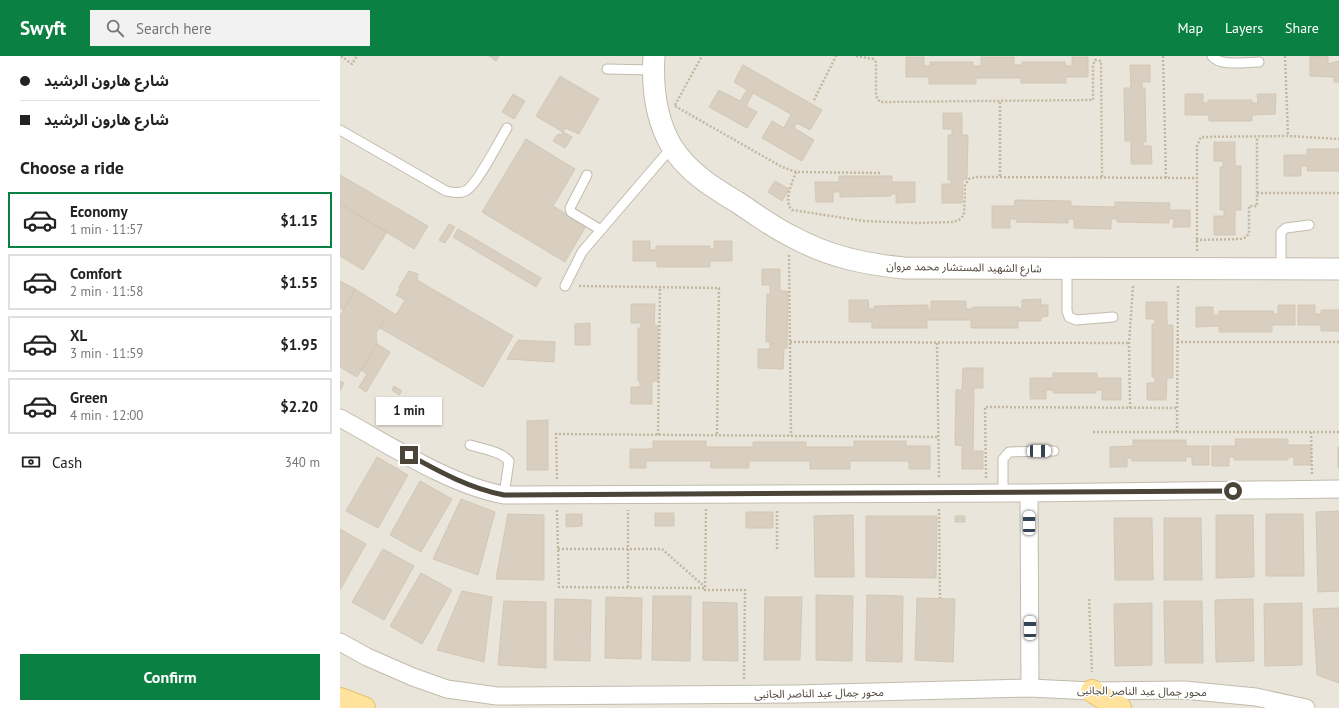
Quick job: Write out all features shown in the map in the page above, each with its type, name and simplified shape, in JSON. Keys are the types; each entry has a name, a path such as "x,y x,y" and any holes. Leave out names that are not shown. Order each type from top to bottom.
{"main road":[{"path":"1092,691 1120,708"},
{"path":"340,699 364,708"}],"street":[{"name":"شارع الشهيد المستشار محمد مروان","path":"653,63 657,110 668,138 680,157 698,177 789,236 816,249 845,259 874,266 904,268 1339,269"},
{"path":"340,418 450,477 485,491 504,495 1312,491 1339,489"},
{"path":"1029,493 1030,688"},
{"name":"محور جمال عبد الناصر الجانبى","path":"340,642 366,657 413,677 447,689 497,696 550,697 795,694 1030,688 1092,691 1184,690 1220,692 1256,697 1306,708"}],"lane":[{"path":"1212,56 1214,59 1224,62 1258,62"},
{"path":"607,69 653,63"},
{"path":"340,130 446,191 460,193 472,186 508,128"},
{"path":"565,286 582,252 668,138"},
{"path":"587,175 570,208 573,214 600,230"},
{"path":"1281,269 1281,232 1286,228 1309,225"},
{"path":"1067,269 1067,311 1069,317 1076,320 1113,317"},
{"path":"470,445 497,453 504,456 509,461 504,495"},
{"path":"1003,492 1003,459 1006,454 1009,452 1054,451"}],"path":[{"path":"341,56 352,64 357,56"},
{"path":"668,138 675,106 702,56"},
{"path":"814,100 836,56"},
{"path":"856,56 873,59 876,62 876,96 880,102 1093,100 1093,65 1095,60 1101,61 1102,178"},
{"path":"1163,56 1166,178"},
{"path":"1285,56 1288,136"},
{"path":"1000,102 1000,177"},
{"path":"675,106 782,167 796,172 882,173"},
{"path":"1177,432 1177,342 1188,269 1196,240 1196,178 1198,142 1201,136 1288,136 1339,139"},
{"path":"1196,240 1241,239 1247,237 1249,231 1249,206 1257,206 1257,137"},
{"path":"796,172 787,201 788,206 792,210 864,221 916,223 953,222 959,220 964,215 965,185 969,179 1000,177 1196,178"},
{"path":"1257,194 1339,193"},
{"path":"789,236 791,436"},
{"path":"1130,408 1129,343 1134,269"},
{"path":"565,286 719,288 717,435"},
{"path":"658,435 660,287"},
{"path":"790,342 1129,343"},
{"path":"1177,342 1339,342"},
{"path":"937,343 940,598"},
{"path":"986,492 985,408 1177,408"},
{"path":"1093,432 1339,432"},
{"path":"1311,432 1312,491"},
{"path":"705,588 559,588 556,434 938,437"},
{"path":"777,494 777,549"},
{"path":"628,495 628,587"},
{"path":"705,588 706,495"},
{"path":"558,549 662,549 705,588 705,590 744,590 744,694"},
{"path":"1089,599 1092,691"}],"shaded area":[{"path":"340,56 1339,56 1339,708 340,708"}],"building":[{"path":"489,56 499,56 496,61"},
{"path":"1310,56 1328,56 1328,64 1339,61 1339,82 1334,82 1334,77 1310,76"},
{"path":"906,57 924,57 924,66 930,66 930,62 973,62 973,66 981,66 981,57 1014,57 1014,65 1022,65 1022,62 1065,62 1065,66 1072,66 1072,57 1088,57 1088,77 1066,77 1066,83 1021,83 1021,78 976,78 976,84 929,84 929,77 906,77"},
{"path":"743,65 822,110 810,130 797,123 794,128 814,140 802,161 762,138 772,121 784,128 791,114 753,93 746,106 757,112 747,128 709,107 719,90 740,101 747,90 734,82"},
{"path":"1130,65 1150,65 1150,82 1142,82 1142,88 1145,88 1146,142 1143,142 1143,146 1151,146 1152,164 1131,164 1131,141 1125,141 1124,88 1131,88"},
{"path":"560,76 599,99 579,134 565,128 563,132 536,116"},
{"path":"513,94 525,101 514,119 502,112"},
{"path":"1185,94 1203,94 1203,103 1208,103 1208,100 1252,100 1252,103 1258,103 1257,94 1276,94 1275,114 1252,115 1252,121 1209,121 1209,115 1185,115"},
{"path":"943,113 962,113 962,135 968,135 967,179 963,179 962,203 942,203 942,184 951,184 951,180 948,180 948,135 952,135 952,129 943,129"},
{"path":"563,132 572,137 565,148 553,141 558,134 561,135"},
{"path":"526,139 575,169 553,206 586,226 565,262 482,212"},
{"path":"1214,142 1235,142 1235,166 1241,166 1241,210 1235,210 1235,235 1214,235 1214,216 1224,216 1224,210 1220,210 1220,167 1223,167 1223,161 1214,161"},
{"path":"1307,149 1339,149 1339,171 1307,171 1308,166 1301,166 1301,176 1284,176 1284,155 1307,155"},
{"path":"340,175 428,226 414,249 340,204"},
{"path":"839,176 892,176 892,182 915,182 915,202 896,203 896,194 891,194 891,196 840,197 840,192 833,192 833,202 816,202 815,182 839,182"},
{"path":"775,181 789,189 782,201 768,192"},
{"path":"1015,200 1071,201 1071,206 1115,207 1115,202 1170,203 1169,210 1190,210 1190,227 1173,227 1174,219 1169,219 1169,223 1117,222 1117,219 1111,219 1111,229 1074,228 1074,219 1068,219 1068,223 1016,222 1017,219 1010,219 1010,228 992,228 992,206 1014,206"},
{"path":"340,204 387,232 363,270 340,256"},
{"path":"449,224 455,227 445,243 439,240"},
{"path":"458,229 541,278 536,287 453,237"},
{"path":"633,241 650,241 650,250 656,250 656,246 710,246 710,249 714,249 714,241 732,241 732,261 710,261 710,267 657,267 657,261 633,261"},
{"path":"762,269 780,269 780,291 788,291 787,348 784,348 783,369 758,368 758,349 770,349 770,342 766,342 767,294 770,295 770,285 762,285"},
{"path":"409,271 418,274 417,280 513,336 483,387 380,328 390,311 396,315 405,300 396,295"},
{"path":"340,281 355,289 344,310 340,308"},
{"path":"355,289 390,311 386,314 380,328 376,332 377,344 357,377 340,367 340,316"},
{"path":"1041,299 1041,305 1048,305 1048,316 1041,317 1041,321 1018,321 1018,328 971,328 971,320 927,320 927,328 872,328 872,322 849,322 849,300 868,300 869,309 874,309 874,306 928,305 928,309 931,309 931,301 966,301 966,309 973,309 973,307 1019,307 1019,309 1022,309 1022,300"},
{"path":"1146,302 1167,302 1167,325 1173,325 1173,378 1167,378 1166,400 1147,400 1147,383 1155,383 1155,377 1152,377 1152,324 1155,324 1155,319 1146,319"},
{"path":"631,304 655,304 654,325 658,326 658,381 652,381 652,404 631,404 631,387 640,387 640,381 638,381 638,328 641,328 641,323 631,323"},
{"path":"1278,305 1295,305 1295,325 1272,325 1272,332 1219,332 1219,326 1196,327 1196,307 1213,307 1213,315 1219,315 1219,311 1273,311 1273,314 1278,314"},
{"path":"1298,305 1315,305 1315,314 1321,314 1321,310 1339,310 1339,331 1321,331 1321,325 1298,325"},
{"path":"590,323 590,345 575,345 575,324"},
{"path":"518,340 555,342 554,362 507,359"},
{"path":"377,344 390,352 366,392 359,387 367,374 361,370"},
{"path":"963,368 983,368 983,388 974,388 973,451 983,451 983,469 962,469 962,446 955,445 956,390 962,390"},
{"path":"1053,373 1097,373 1097,378 1121,378 1121,400 1102,400 1102,390 1096,390 1096,393 1053,393 1053,390 1046,390 1046,399 1030,399 1030,378 1053,378"},
{"path":"340,381 344,383 340,391"},
{"path":"394,386 402,391 399,395 392,390"},
{"path":"548,420 548,470 527,470 527,421"},
{"path":"1235,439 1288,439 1288,445 1311,445 1311,465 1294,465 1294,457 1288,457 1288,460 1234,460 1234,457 1229,457 1229,466 1212,466 1212,446 1236,446"},
{"path":"1133,440 1186,440 1186,446 1209,446 1209,465 1192,465 1192,457 1186,457 1186,461 1132,461 1132,458 1127,458 1127,467 1110,467 1110,447 1133,446"},
{"path":"653,441 706,441 706,447 753,447 753,442 806,442 806,447 854,447 854,441 906,441 906,446 930,446 930,469 909,469 909,461 850,461 850,469 810,469 810,461 749,461 749,468 711,468 711,461 646,461 646,468 630,468 630,449 653,449"},
{"path":"1339,447 1339,468 1338,468"},
{"path":"377,457 408,475 378,528 346,511"},
{"path":"420,481 452,499 421,552 390,535"},
{"path":"461,499 495,512 478,575 433,559"},
{"path":"1339,511 1339,591 1318,592 1316,512"},
{"path":"746,512 773,512 773,528 746,528"},
{"path":"655,513 674,513 674,526 655,526"},
{"path":"508,514 544,515 544,580 496,579"},
{"path":"566,514 582,514 582,526 566,527"},
{"path":"1266,514 1303,514 1304,576 1266,576"},
{"path":"853,515 854,577 815,577 814,516"},
{"path":"1216,515 1253,515 1254,577 1216,578"},
{"path":"866,516 937,516 936,578 866,577"},
{"path":"955,516 965,516 965,522 955,522"},
{"path":"1114,518 1152,518 1153,580 1115,580"},
{"path":"1164,518 1201,518 1202,580 1164,580"},
{"path":"340,529 366,544 340,590"},
{"path":"383,549 414,566 384,620 352,602"},
{"path":"421,573 452,590 422,644 390,626"},
{"path":"462,591 492,597 484,662 437,650"},
{"path":"816,595 853,596 852,661 816,660"},
{"path":"867,595 903,596 902,662 866,661"},
{"path":"653,596 691,596 690,661 652,660"},
{"path":"606,597 642,598 641,659 605,658"},
{"path":"765,597 802,597 800,660 764,660"},
{"path":"917,598 955,599 953,662 915,660"},
{"path":"555,599 591,600 590,661 554,660"},
{"path":"1253,599 1254,661 1216,662 1215,600"},
{"path":"504,601 546,602 546,668 498,665"},
{"path":"1164,601 1202,601 1203,663 1165,663"},
{"path":"703,602 737,603 738,661 703,660"},
{"path":"1152,603 1152,665 1115,666 1114,604"},
{"path":"1302,603 1302,665 1265,666 1264,604"},
{"path":"1339,608 1339,683 1317,675 1313,609"}],"route":[{"path":"409,455 467,485 504,495 1233,491"}]}
